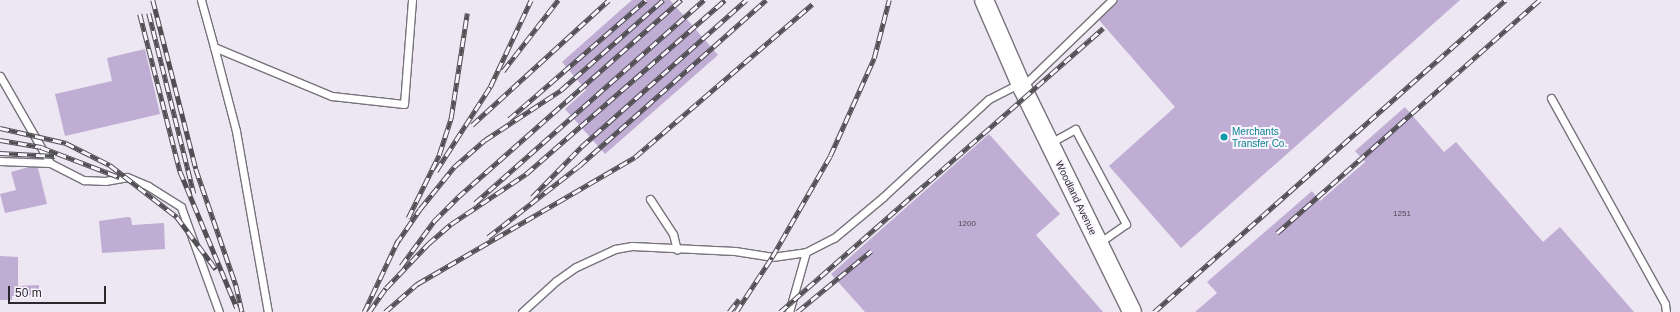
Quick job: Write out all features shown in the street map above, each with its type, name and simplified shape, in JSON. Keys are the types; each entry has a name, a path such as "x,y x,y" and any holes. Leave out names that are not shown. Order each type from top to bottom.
{"street":[{"name":"Woodland Avenue","path":"984,0 1022,85 1132,312"}],"lane":[{"path":"201,0 236,131 268,312"},
{"path":"214,47 332,96 404,104 412,0"},
{"path":"522,312 556,281 594,257 632,246 677,250 735,251 772,257 806,252 834,238 883,197 989,99 1022,85 1112,0"},
{"path":"0,76 50,163"},
{"path":"1551,98 1665,304 1666,312"},
{"path":"1050,143 1075,129 1126,224 1098,244"},
{"path":"0,161 50,163 84,180 105,181 127,177 148,186 181,207 219,312"},
{"path":"650,200 673,234 677,250"},
{"path":"789,312 806,252"}],"building":[{"path":"632,0 670,0 718,55 605,154 565,109 586,90 562,62"},
{"name":"Merchants Transfer Co.","path":"1117,0 1460,0 1181,248 1109,166 1175,107 1099,20"},
{"path":"145,49 160,114 65,136 55,94 112,81 107,58"},
{"path":"1405,107 1444,152 1456,142 1543,242 1560,227 1634,312 1195,312 1217,293 1207,282 1312,191 1320,201 1365,162 1355,151"},
{"path":"989,134 1060,214 1036,235 1103,312 865,312 831,274"},
{"path":"29,167 38,168 47,204 5,213 0,194 16,190 11,172"},
{"path":"128,217 131,218 132,225 164,223 165,249 102,253 99,221"},
{"path":"0,256 18,257 18,286 39,285 39,295 12,296 12,300 0,300"}],"railway":[{"path":"153,0 196,169 236,285 242,312"},
{"path":"436,171 490,87 531,0"},
{"path":"503,71 558,0"},
{"path":"472,125 609,0"},
{"path":"509,119 646,0"},
{"path":"396,244 420,209 454,167 485,140 561,90 663,0"},
{"path":"401,266 434,221 458,197 681,0"},
{"path":"475,203 704,0"},
{"path":"369,312 386,288 428,244 451,224 526,174 725,0"},
{"path":"532,197 581,147 746,0"},
{"path":"488,237 579,166 766,0"},
{"path":"736,312 772,257 830,156 874,58 889,0"},
{"path":"1154,312 1506,0"},
{"path":"1277,233 1539,0"},
{"path":"385,312 417,284 635,157 812,4"},
{"path":"149,13 194,193"},
{"path":"408,218 439,155 451,118 467,13"},
{"path":"140,14 180,171 237,308"},
{"path":"780,312 1103,28"},
{"path":"0,128 66,143 110,165 177,217 216,269"},
{"path":"0,140 41,147 119,177"},
{"path":"0,153 55,156"},
{"path":"364,312 398,240"},
{"path":"797,312 871,251"},
{"path":"729,312 739,299"}],"place":[{"name":"Merchants Transfer Co.","path":"1224,137"}]}
